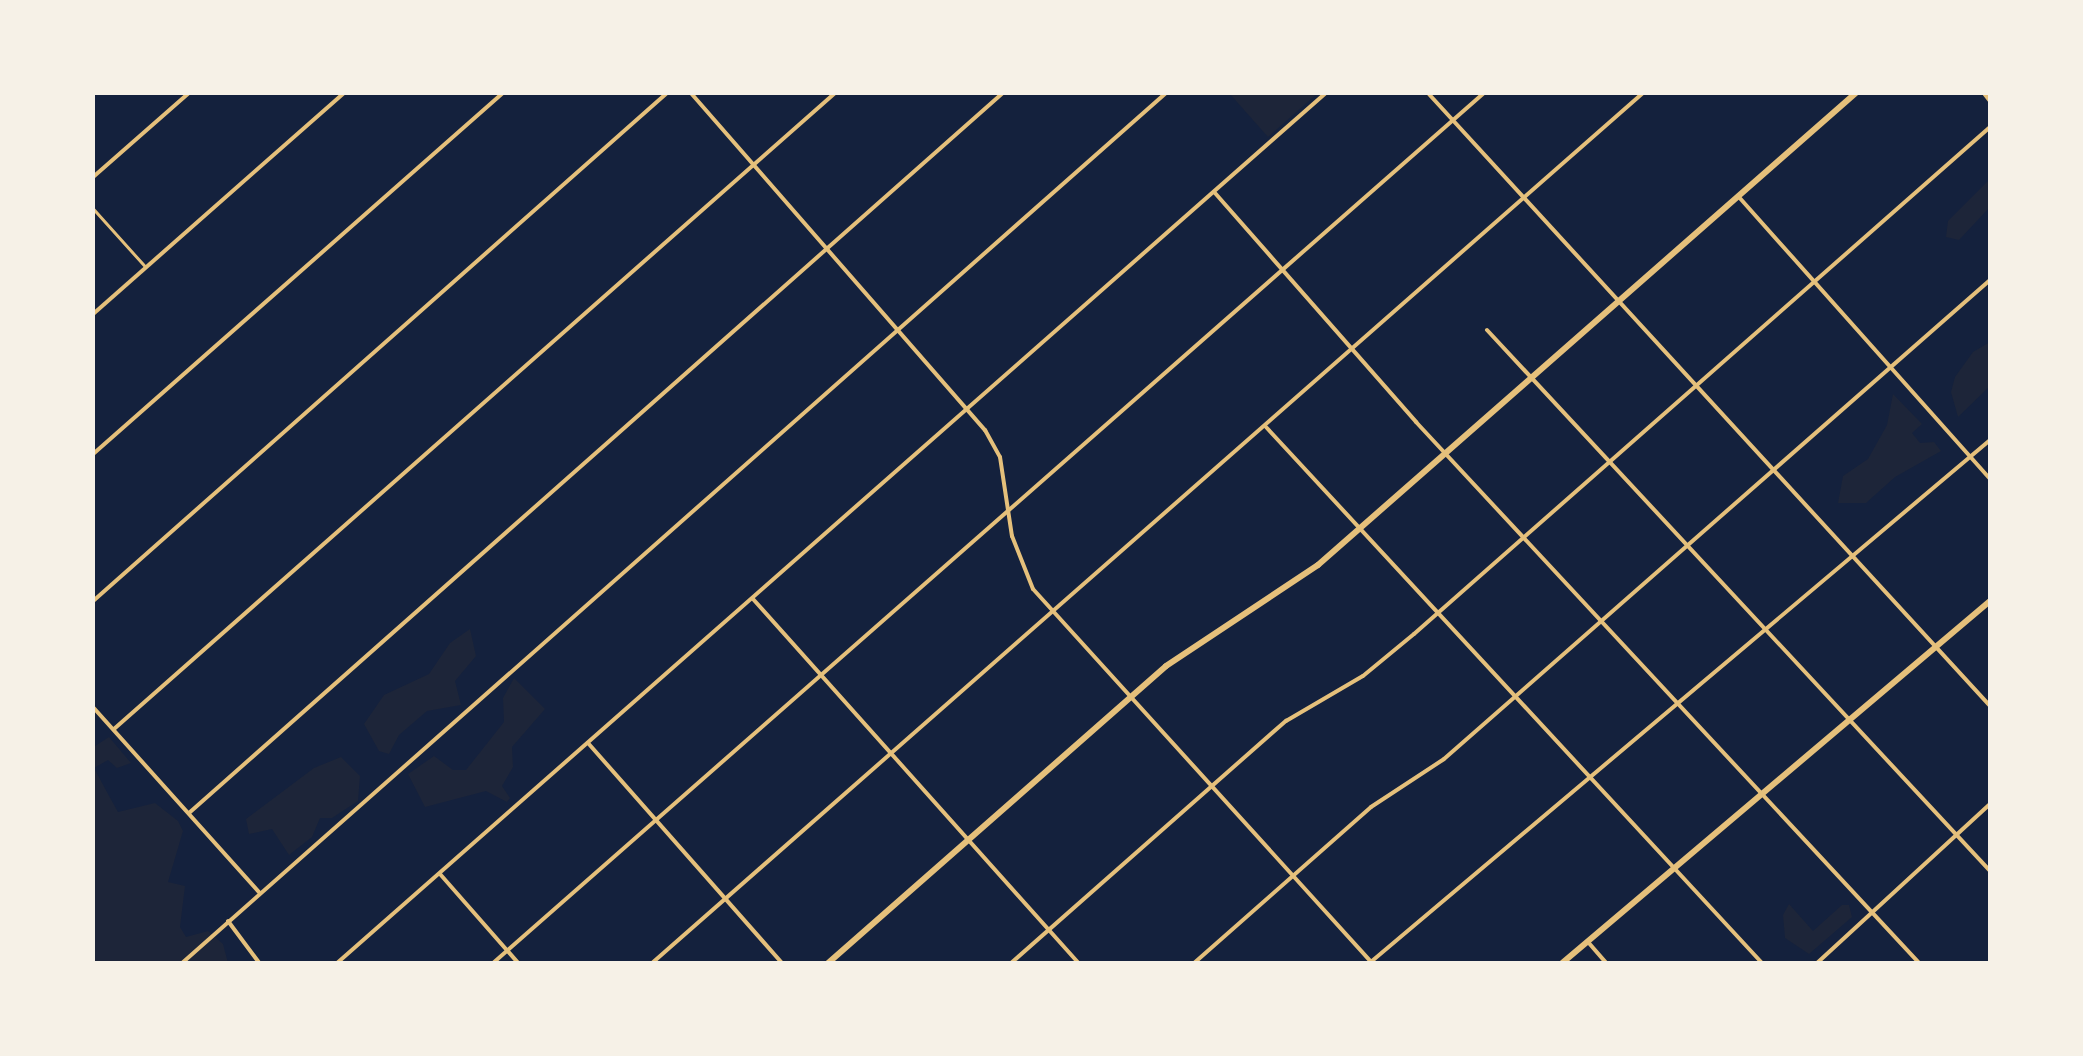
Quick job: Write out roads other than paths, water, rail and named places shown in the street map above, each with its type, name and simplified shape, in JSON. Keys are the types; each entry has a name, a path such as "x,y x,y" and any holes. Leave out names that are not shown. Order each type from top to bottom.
{"main road":[{"path":"827,964 1129,698 1360,530 1857,92"},
{"path":"1561,964 1990,601"}],"street":[{"path":"92,178 190,92"},
{"path":"92,315 345,92"},
{"path":"92,455 504,92"},
{"path":"92,602 668,92"},
{"path":"690,92 968,408 1000,457 1020,565 1052,612 1372,962 1990,440"},
{"path":"114,729 836,92"},
{"path":"189,814 1004,92"},
{"path":"181,964 1167,92"},
{"path":"336,964 1327,92"},
{"path":"1427,92 1520,200 1990,706"},
{"path":"492,964 1485,92"},
{"path":"652,964 1644,92"},
{"path":"1983,92 1990,101"},
{"path":"1010,964 1286,721 1363,676 1437,614 1990,127"},
{"path":"1214,194 1523,538 1920,964"},
{"path":"1738,196 1990,478"},
{"path":"1192,964 1293,875 1515,697 1990,280"},
{"path":"1487,330 1990,872"},
{"path":"1266,427 1763,964"},
{"path":"752,599 888,756 1079,964"},
{"path":"92,706 260,893"},
{"path":"588,743 783,964"},
{"path":"1816,964 1990,804"},
{"path":"440,874 519,964"},
{"path":"228,922 260,964"},
{"path":"1588,942 1607,964"}],"lane":[{"path":"92,207 146,267"}]}
